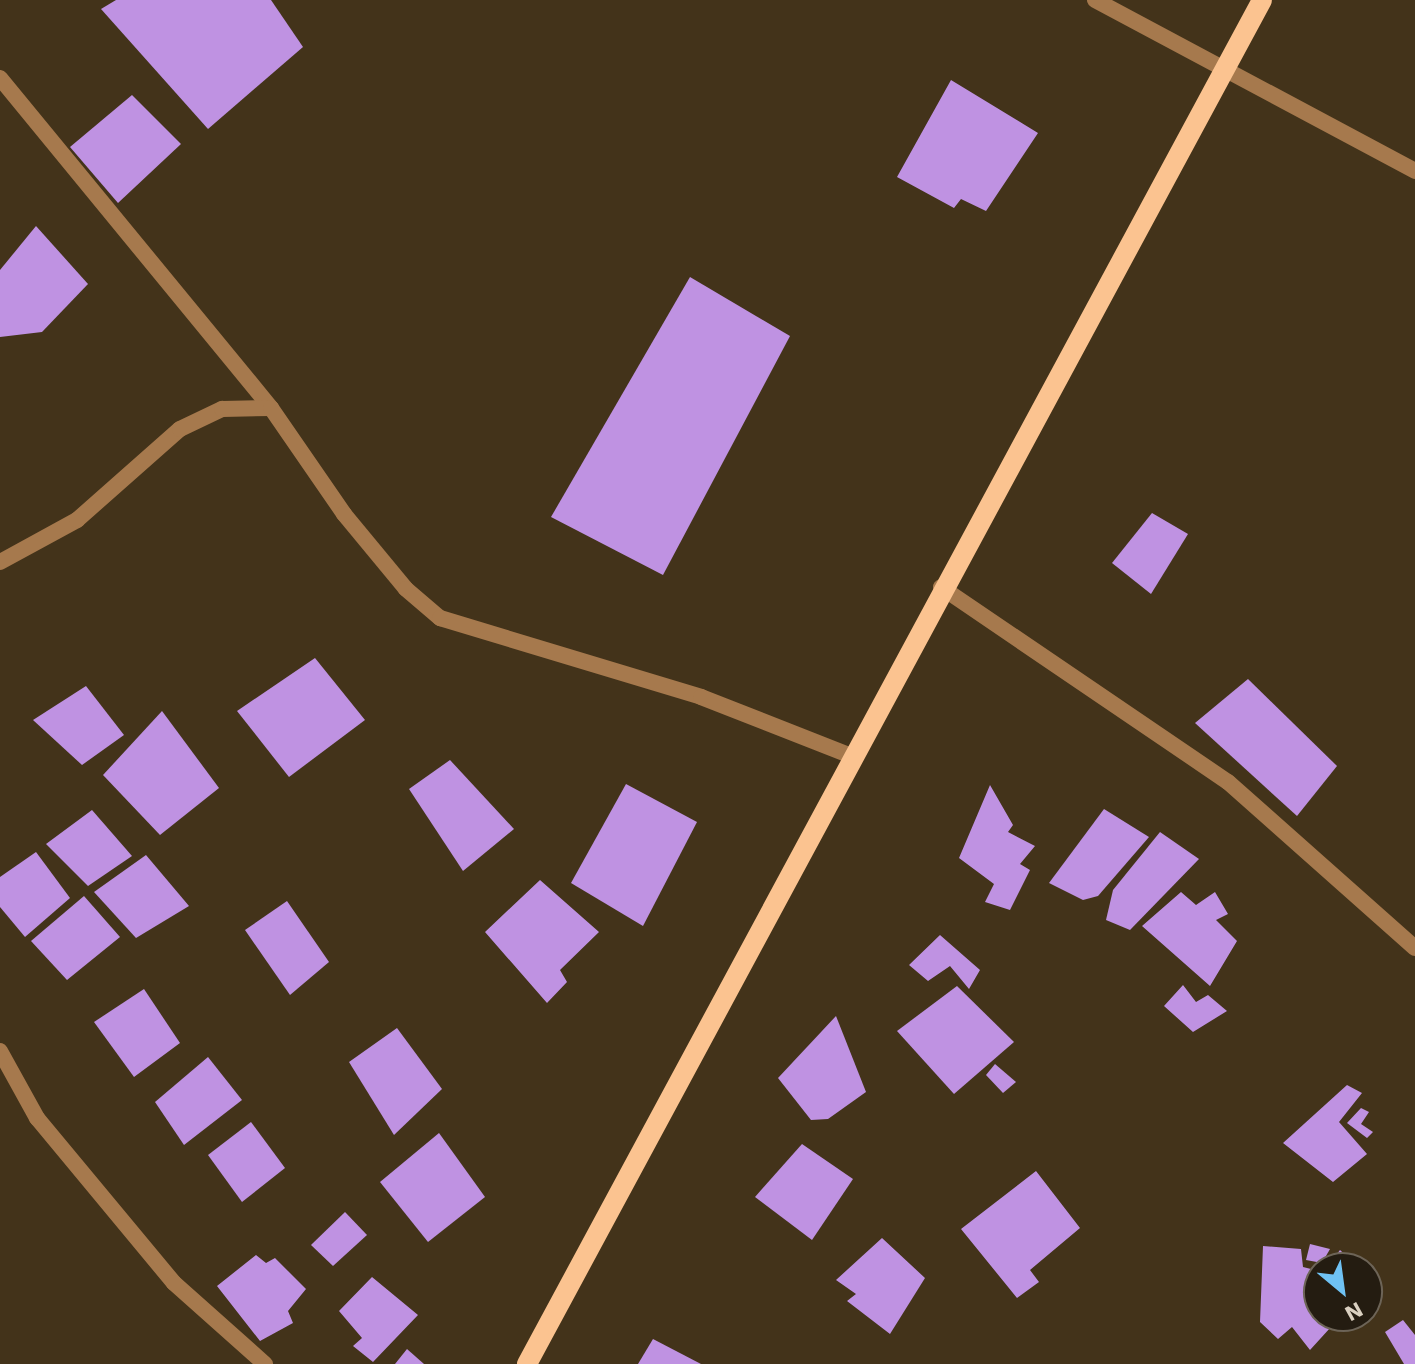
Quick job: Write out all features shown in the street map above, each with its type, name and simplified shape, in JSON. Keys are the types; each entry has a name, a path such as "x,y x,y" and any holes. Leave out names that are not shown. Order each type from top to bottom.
{"main road":[{"path":"527,1364 854,757 941,587 1262,0"}],"street":[{"path":"1095,0 1415,171"},
{"path":"0,78 271,408 344,514 406,589 440,618 701,697 854,757"},
{"path":"0,562 77,520 180,429 222,409 271,408"},
{"path":"941,587 1228,782 1415,948"},
{"path":"0,1051 37,1118 174,1283 265,1364"}],"building":[{"path":"116,0 271,0 303,47 208,129 101,9"},
{"path":"951,80 1038,133 986,211 961,199 954,208 897,177"},
{"path":"132,95 181,144 118,203 70,147"},
{"path":"36,226 88,284 42,332 0,337 0,270"},
{"path":"690,277 790,336 663,575 551,517"},
{"path":"1152,513 1188,534 1151,594 1112,563"},
{"path":"315,658 365,720 289,777 237,711"},
{"path":"1248,679 1337,766 1297,816 1195,723"},
{"path":"86,686 124,735 82,765 33,720"},
{"path":"162,711 219,788 160,835 103,775"},
{"path":"450,760 514,829 463,871 409,789"},
{"path":"626,784 697,822 643,926 571,883"},
{"path":"990,785 1013,825 1008,832 1035,846 1020,864 1030,870 1010,910 985,902 994,884 959,858"},
{"path":"1104,809 1149,837 1098,896 1083,900 1049,883"},
{"path":"92,810 132,856 88,886 46,844"},
{"path":"1160,832 1199,859 1130,930 1106,920 1113,890"},
{"path":"36,852 70,898 25,937 0,907 0,877"},
{"path":"146,855 189,906 136,938 94,892"},
{"path":"540,880 599,932 560,970 567,982 547,1003 485,932"},
{"path":"1181,892 1196,905 1215,892 1228,914 1216,920 1237,941 1210,986 1142,926"},
{"path":"84,896 120,937 67,980 31,941"},
{"path":"287,901 329,962 290,995 245,930"},
{"path":"940,935 980,970 969,989 950,966 928,981 909,965"},
{"path":"1183,985 1196,1002 1208,995 1227,1011 1193,1032 1164,1006"},
{"path":"957,986 1014,1042 954,1094 897,1031"},
{"path":"144,989 180,1043 134,1077 94,1022"},
{"path":"836,1016 866,1092 828,1119 811,1120 778,1078"},
{"path":"397,1028 442,1089 394,1135 349,1062"},
{"path":"208,1057 242,1100 184,1145 155,1102"},
{"path":"995,1064 1016,1082 1003,1093 986,1075"},
{"path":"1347,1085 1362,1093 1339,1122 1367,1154 1333,1182 1283,1143"},
{"path":"1361,1108 1369,1112 1361,1124 1373,1132 1367,1138 1347,1123"},
{"path":"251,1122 285,1168 242,1202 208,1155"},
{"path":"439,1133 485,1197 428,1242 380,1182"},
{"path":"802,1144 853,1179 812,1240 755,1197"},
{"path":"1036,1171 1080,1228 1030,1270 1039,1282 1017,1298 961,1229"},
{"path":"345,1212 367,1235 333,1266 311,1245"},
{"path":"882,1238 925,1278 890,1334 847,1301 856,1294 836,1280"},
{"path":"1310,1244 1330,1249 1328,1252 1308,1252"},
{"path":"1263,1246 1301,1249 1303,1332 1326,1332 1310,1350 1292,1327 1278,1339 1260,1322"},
{"path":"256,1255 266,1263 275,1258 306,1289 288,1311 293,1323 260,1341 217,1286"},
{"path":"372,1277 418,1315 373,1362 353,1346 362,1338 339,1311"},
{"path":"1403,1320 1415,1335 1415,1364 1404,1364 1385,1332"},
{"path":"653,1339 701,1364 638,1364"},
{"path":"407,1349 424,1364 395,1364"}]}
